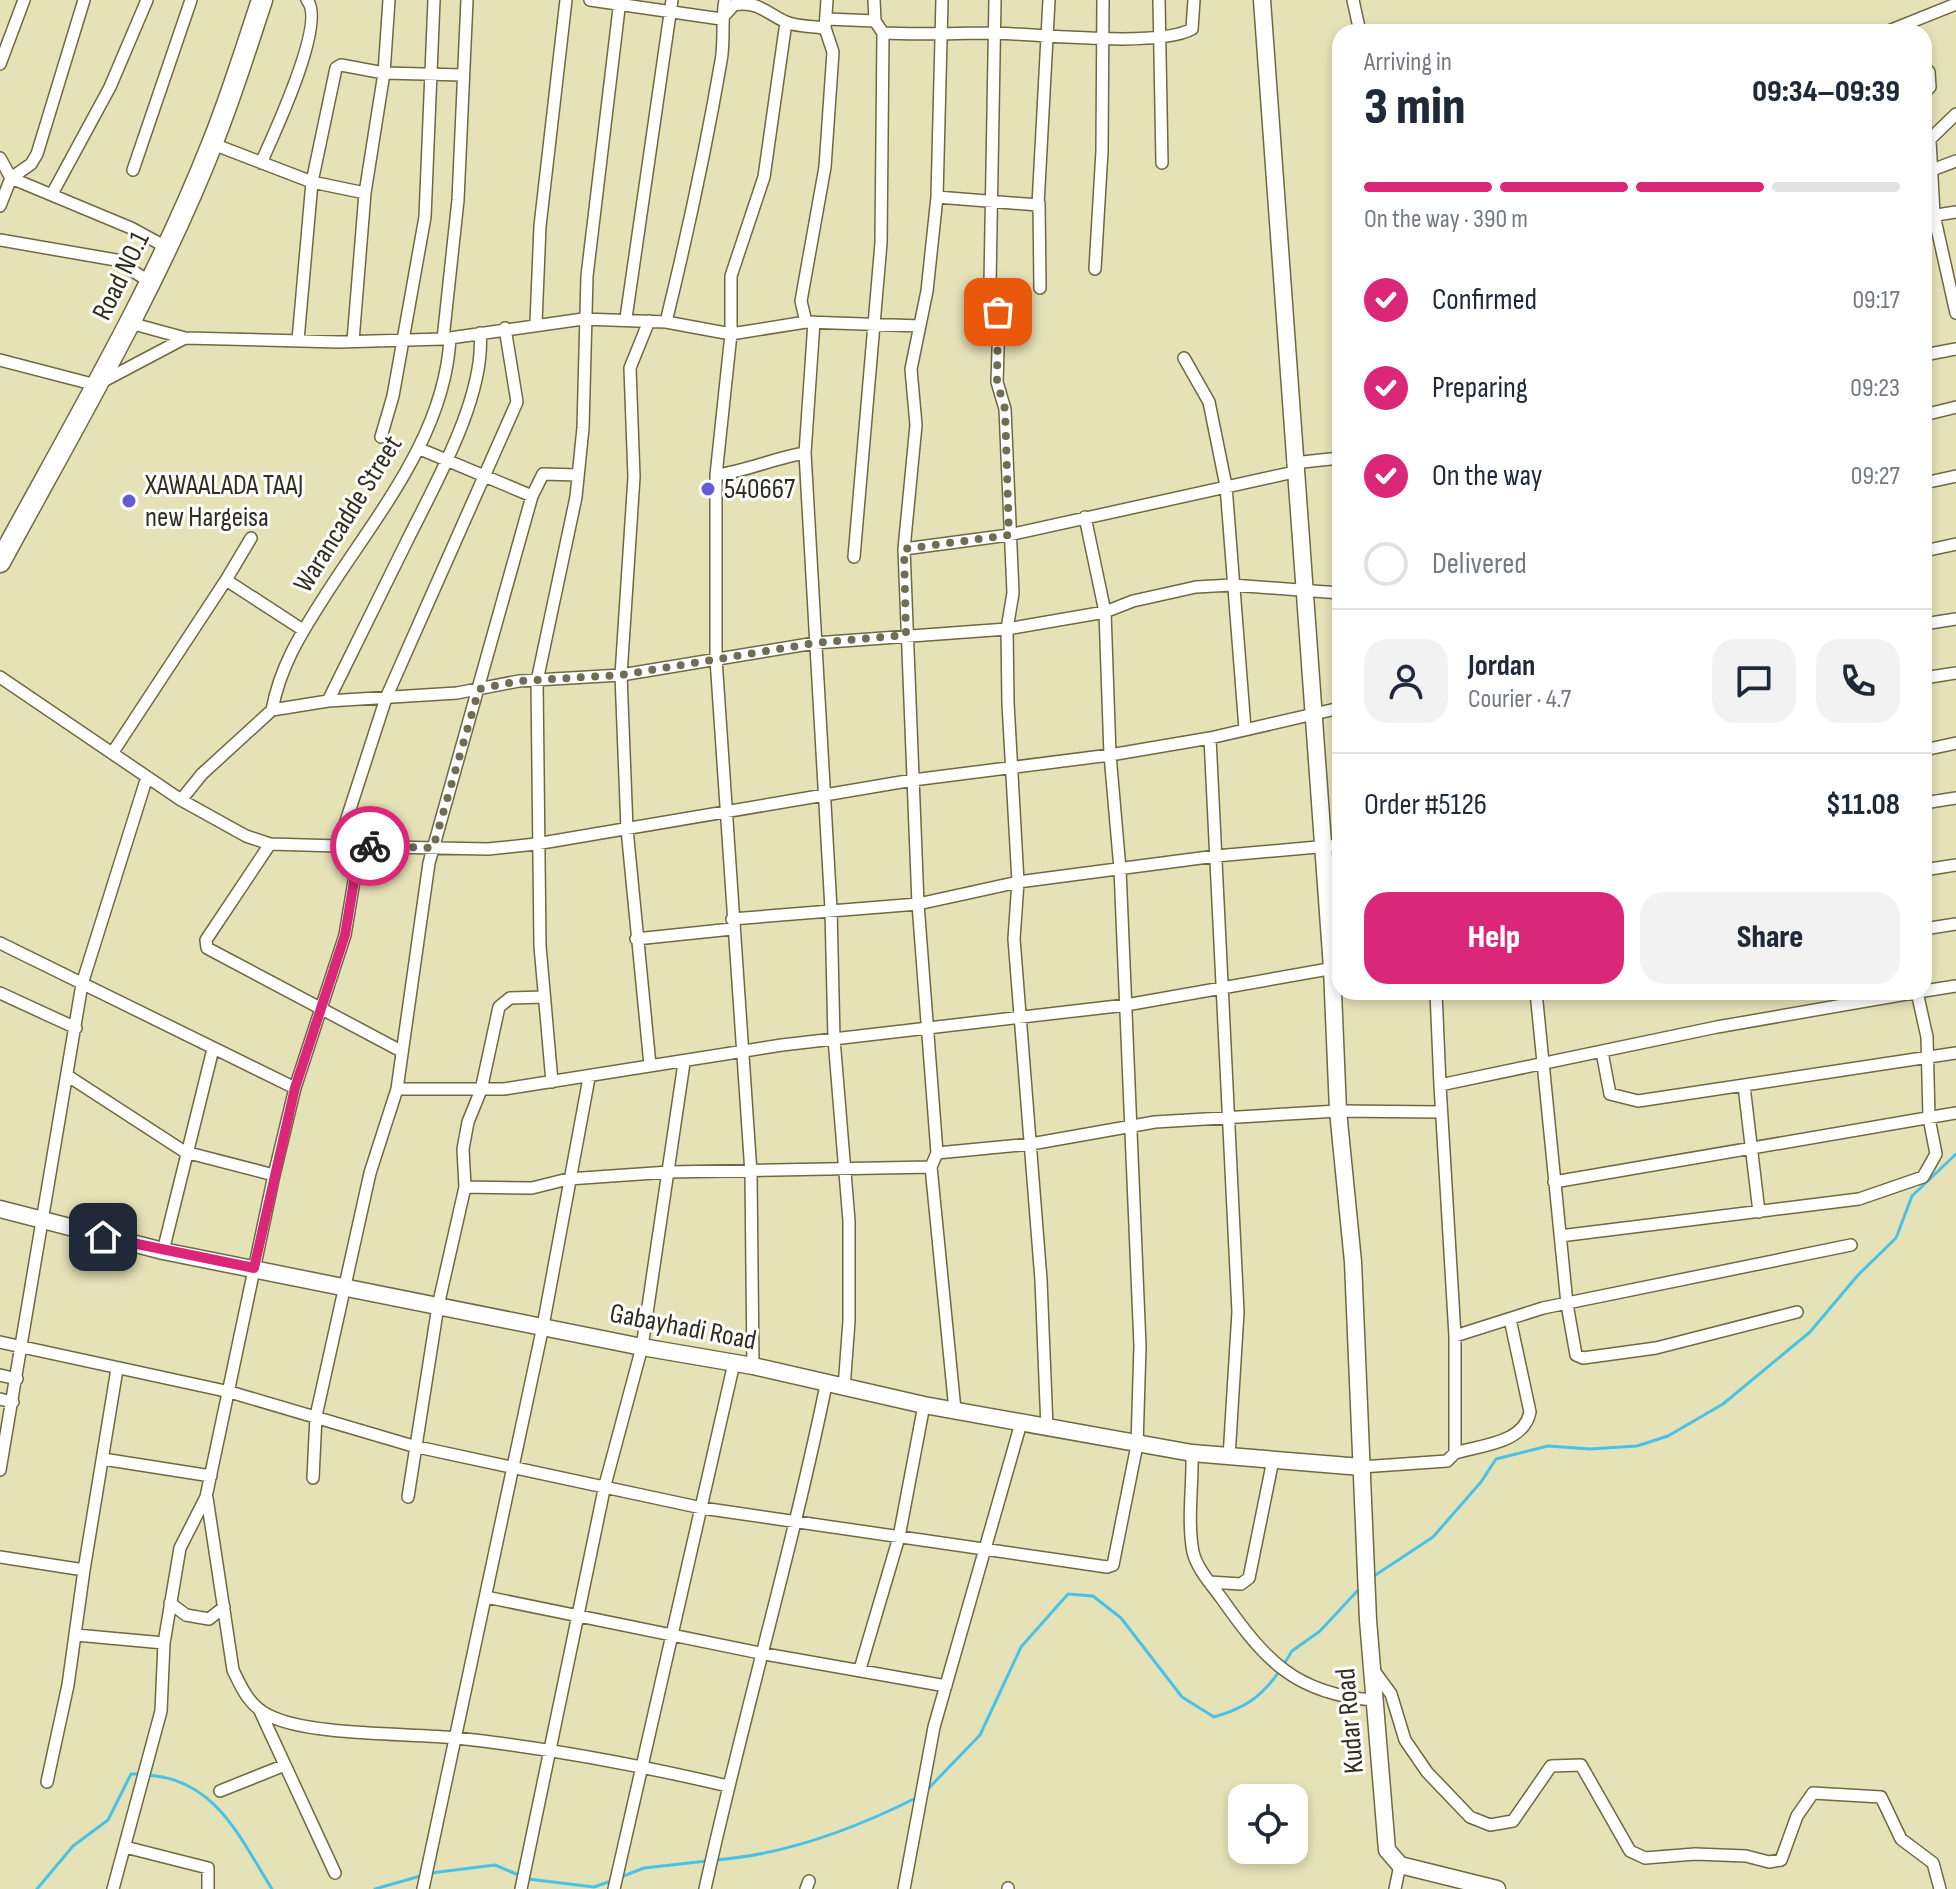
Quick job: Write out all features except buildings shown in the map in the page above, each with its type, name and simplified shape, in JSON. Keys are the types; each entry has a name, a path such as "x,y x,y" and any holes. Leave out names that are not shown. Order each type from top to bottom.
{"highway":[{"name":"Road NO.1","path":"0,562 150,282 213,144 262,0"}],"street":[{"path":"0,64 24,0"},
{"path":"0,206 11,178 31,164 37,154 84,0"},
{"path":"52,194 110,87 147,0"},
{"path":"133,170 191,0"},
{"path":"261,163 285,110 306,47 312,10 307,0"},
{"path":"353,341 365,193 384,73 389,0"},
{"path":"381,437 425,217 434,0"},
{"name":"Warancadde Street","path":"272,710 281,670 303,630 420,449 442,395 458,200 467,0"},
{"path":"536,323 540,226 566,0"},
{"path":"590,0 671,6 721,19"},
{"path":"666,322 713,107 725,37 721,19 725,0"},
{"path":"827,0 826,24 833,52 825,167 801,301 810,322 805,453 831,909 834,1039 850,1259 844,1388"},
{"path":"854,557 881,243 883,33 875,21 874,0"},
{"path":"942,0 944,36 937,197 920,326 911,369 916,425 904,549 918,904 930,1027 937,1153 931,1167 955,1410"},
{"path":"995,0 997,33 990,283 999,320 997,382 1005,409 1013,593 1007,629 1018,882 1014,939 1031,1144 1047,1428"},
{"path":"1040,288 1039,203 1049,0"},
{"path":"1095,269 1103,0"},
{"path":"1159,0 1162,163"},
{"path":"883,33 944,36 997,33 1049,39 1161,35 1192,29 1194,0"},
{"name":"Kudar Road","path":"1262,0 1313,713 1332,845"},
{"path":"1353,0 1358,24"},
{"path":"552,1082 543,997 536,844 537,681 570,535 578,475 583,428 583,319 596,178 620,3"},
{"path":"721,19 739,3 773,6 786,22 764,177 731,276 731,334 716,475 716,659 740,1052 751,1173 753,1366"},
{"path":"1907,24 1956,4"},
{"path":"626,318 671,6"},
{"path":"786,22 826,24 875,21"},
{"path":"298,340 312,182 336,68 341,65 384,73 463,75"},
{"path":"1932,138 1956,114"},
{"path":"213,144 312,182 365,193"},
{"path":"0,158 11,178 166,247"},
{"path":"1932,170 1956,161"},
{"path":"937,197 1035,207 1039,203"},
{"path":"1932,216 1956,212"},
{"path":"1932,224 1952,276 1956,313"},
{"path":"0,240 116,260 150,282"},
{"path":"130,323 185,338 353,341 446,338 536,323 583,319 626,318 666,322 731,334 810,322 920,326"},
{"path":"649,321 630,368 634,477 621,675 627,829 650,1065"},
{"path":"338,846 386,698 517,402 505,328"},
{"path":"328,701 448,459 477,375 482,352 480,333"},
{"path":"0,360 96,385 185,338"},
{"path":"1932,354 1956,349"},
{"path":"1184,358 1209,402 1226,486 1245,729"},
{"path":"1932,413 1956,407"},
{"path":"420,449 532,496"},
{"path":"716,475 744,471 779,457 805,453"},
{"path":"904,549 1009,535 1332,460"},
{"path":"313,1478 316,1416 370,1173 397,1089 433,848 532,496 543,474 578,475"},
{"path":"1932,481 1956,476"},
{"path":"0,1342 230,1392 413,1446 702,1508 795,1524 1113,1565 1137,1445 1140,1346 1120,869 1110,755 1105,612 1085,517"},
{"path":"113,752 251,538"},
{"path":"1932,549 1956,544"},
{"path":"226,580 303,630"},
{"path":"181,800 202,774 272,710 328,701 621,675 815,643 1007,629 1105,612 1165,592 1232,585 1332,593"},
{"path":"1932,623 1956,619"},
{"path":"1932,677 1956,673"},
{"path":"0,677 223,826 270,844 338,846 433,848 536,844 913,780 1014,770 1110,755 1210,738 1332,709"},
{"path":"1210,738 1238,1312 1229,1457"},
{"path":"1932,748 1956,743"},
{"path":"0,1470 82,984 147,777"},
{"path":"1932,802 1956,798"},
{"path":"270,844 206,944 401,1051"},
{"path":"113,1889 161,1711 164,1643 180,1548 206,1497 274,1175 295,1088 345,935 360,845"},
{"path":"636,939 831,909 918,904 1018,882 1216,856 1332,845"},
{"path":"1932,869 1956,865"},
{"path":"1932,928 1956,924"},
{"path":"0,943 295,1088"},
{"path":"397,1089 481,1090 589,1078 650,1065 684,1063 834,1039 1126,1005 1332,968"},
{"path":"1932,990 1956,986"},
{"path":"0,993 76,1028"},
{"path":"408,1497 413,1446 438,1306 465,1187 464,1136 481,1090 503,1001 543,997"},
{"name":"Kudar Road","path":"1336,1000 1338,1111 1353,1262 1373,1700 1387,1850 1400,1865"},
{"path":"1436,1000 1440,1112 1455,1336 1455,1453"},
{"path":"1537,1000 1567,1304 1575,1352 1583,1358 1656,1348 1797,1312"},
{"path":"1440,1085 1717,1027 1871,1000"},
{"path":"1560,1236 1859,1199 1914,1183 1929,1171 1936,1154 1929,1118 1928,1057 1918,1000"},
{"path":"163,1251 185,1152 213,1049"},
{"path":"1602,1052 1606,1088 1615,1098 1638,1101 1956,1053"},
{"path":"521,1889 547,1751 605,1485 642,1347 684,1063"},
{"path":"68,1076 185,1152 274,1175"},
{"path":"423,1889 458,1738 511,1468 543,1326 589,1078"},
{"path":"1744,1086 1759,1212"},
{"path":"937,1153 1031,1144 1131,1126 1230,1117 1338,1111 1440,1112"},
{"path":"1554,1182 1956,1113"},
{"path":"465,1187 532,1188 568,1179 669,1172 751,1173 843,1166 931,1167"},
{"name":"Gabayhadi Road","path":"0,1209 44,1223 163,1251 642,1347 753,1366 924,1405 1192,1453 1361,1467"},
{"path":"1455,1336 1567,1304 1678,1278 1851,1245"},
{"path":"1361,1467 1447,1461 1455,1453 1517,1435 1527,1424 1530,1412 1510,1319"},
{"path":"614,1889 734,1363"},
{"path":"47,1782 76,1635 117,1369"},
{"path":"0,1375 17,1379"},
{"path":"705,1889 728,1786 765,1654 826,1385"},
{"path":"0,1399 13,1402"},
{"path":"860,1669 899,1537 924,1405"},
{"path":"904,1889 929,1750 1021,1423"},
{"path":"1192,1453 1194,1553 1209,1582 1245,1632 1276,1666 1325,1693 1373,1700"},
{"path":"103,1459 211,1476"},
{"path":"1209,1582 1241,1584 1249,1578 1273,1460"},
{"path":"206,1497 233,1670 243,1692 259,1709 272,1717 298,1725 458,1738 547,1751 643,1766 728,1786"},
{"path":"0,1557 84,1570"},
{"path":"486,1597 765,1654 946,1686"},
{"path":"170,1603 197,1618 209,1619 224,1607"},
{"path":"76,1635 164,1643"},
{"path":"1372,1667 1391,1694 1405,1740 1427,1772 1470,1817 1490,1825 1513,1821 1551,1766 1565,1763 1581,1765 1630,1851 1637,1855 1645,1858 1725,1854 1769,1862 1781,1860 1797,1816 1813,1793 1876,1795 1886,1802 1901,1839 1933,1863 1940,1889"},
{"path":"259,1709 335,1873"},
{"path":"220,1791 285,1765"},
{"path":"125,1847 208,1868 208,1889"},
{"path":"1395,1889 1400,1865 1497,1889"}],"waterway":[{"path":"1371,1578 1433,1537 1481,1482 1496,1459 1548,1446 1590,1449 1637,1446 1668,1436 1723,1404 1810,1332 1858,1275 1896,1238 1912,1196 1956,1154"},
{"path":"1284,1664 1292,1651 1320,1631 1360,1588"},
{"path":"926,1791 980,1735 1021,1647 1068,1594 1093,1596 1121,1618 1182,1697 1214,1717 1252,1700 1280,1670"},
{"path":"37,1889 73,1846 108,1820 131,1774 139,1774"},
{"path":"146,1775 170,1779 208,1799 236,1831 272,1889"},
{"path":"715,1860 767,1853 818,1839 916,1798"},
{"path":"621,1877 644,1868 707,1861"},
{"path":"431,1873 495,1865 521,1876"},
{"path":"375,1889 424,1875"},
{"path":"528,1879 594,1887 614,1880"}],"way so far":[{"path":"370,846 433,848 479,689 519,681 621,675 815,643 906,635 904,549 1009,535 1005,409 997,382 998,312"}],"place":[{"name":"540667","path":"708,489"},
{"name":"XAWAALADA TAAJ new Hargeisa","path":"129,501"}],"route":[{"path":"103,1237 254,1268 295,1088 345,935 360,845 370,846"}]}
